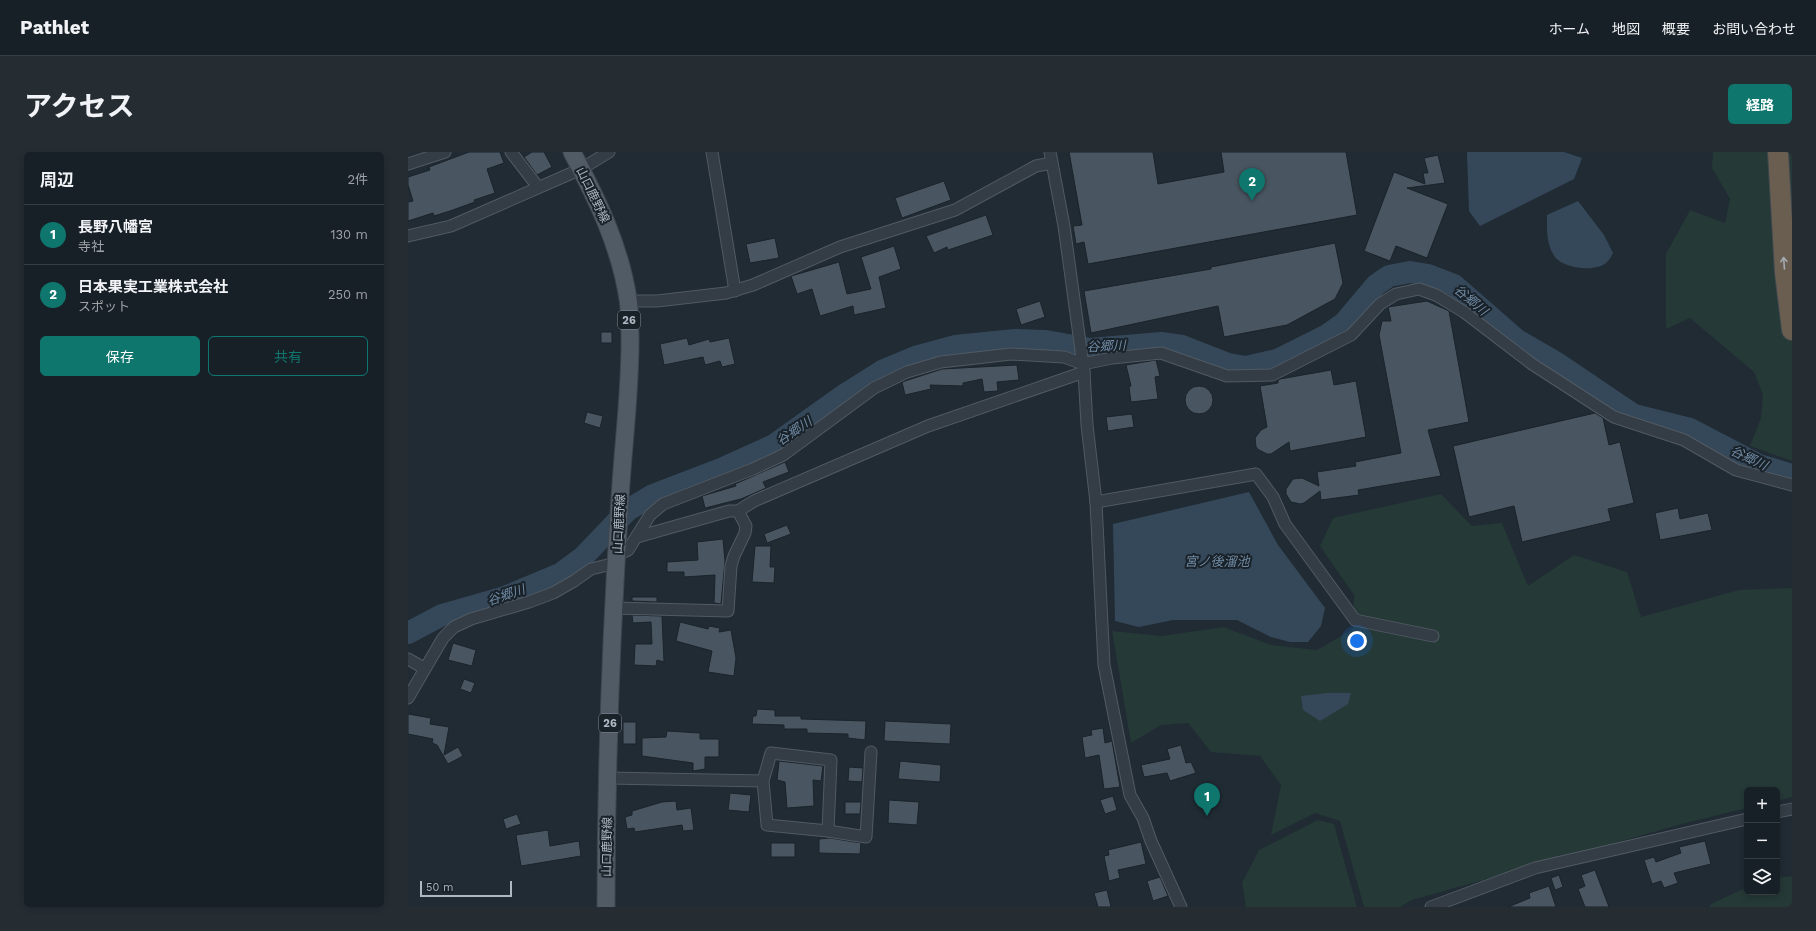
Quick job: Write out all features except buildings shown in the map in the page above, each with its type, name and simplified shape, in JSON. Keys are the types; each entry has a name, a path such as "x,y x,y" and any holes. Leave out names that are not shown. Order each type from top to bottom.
{"highway":[{"path":"1778,152 1785,272 1792,330"}],"main road":[{"name":"山口鹿野線","path":"572,152 612,235 623,271 628,301 630,347 629,393 620,498 614,608 608,778 606,907"}],"street":[{"path":"408,164 445,152"},
{"path":"511,152 538,187"},
{"path":"408,236 451,226 581,168 609,152"},
{"path":"712,152 735,291"},
{"path":"628,301 680,299 726,293 753,285 840,247 955,210 972,202 1051,157 1064,226 1083,364 1087,425 1096,502 1104,665 1130,795 1143,818 1151,841 1181,907"},
{"path":"637,537 729,511 738,511 754,501 928,426 1083,364 1112,358 1161,353 1227,376 1272,375 1351,335 1380,304 1396,294 1419,289 1436,295 1464,312 1532,364 1614,417 1684,440 1736,470 1792,485"},
{"path":"408,698 424,668 443,638 454,627 471,619 529,602 552,593 574,581 617,553 628,550 650,515 663,504 753,469 783,454 874,388 907,372 941,362 1011,354 1064,357 1083,364"},
{"path":"1096,502 1256,474 1273,497 1285,524 1356,620 1433,636"},
{"path":"614,608 728,611 731,566 745,533 746,526 738,511"},
{"path":"408,659 424,668"},
{"path":"828,831 831,760 771,753 763,781 767,825 828,831 866,837 871,752"},
{"path":"608,778 763,781"},
{"path":"1780,811 1792,809"},
{"path":"1431,907 1535,868 1744,820"}],"green space":[{"path":"1713,152 1792,152 1792,461 1750,446 1761,418 1763,395 1754,372 1690,318 1666,329 1666,254 1690,210 1725,223 1730,199 1712,168"},
{"path":"1441,494 1472,526 1502,523 1528,586 1574,555 1627,572 1641,617 1739,590 1792,588 1792,797 1780,800 1780,787 1744,787 1744,809 1682,824 1412,900 1400,907 1364,907 1340,821 1315,813 1271,835 1281,785 1260,756 1211,752 1188,723 1161,725 1131,743 1112,631 1161,636 1224,627 1271,645 1317,650 1353,629 1354,595 1320,546 1333,518"},
{"path":"1318,820 1334,824 1357,907 1246,907 1242,883 1259,850"},
{"path":"1792,876 1792,907 1709,907 1711,904 1744,888 1744,895 1780,895 1780,878"}],"water":[{"path":"1467,152 1564,152 1582,158 1574,179 1480,226 1469,211"},
{"path":"1578,201 1604,235 1613,253 1608,261 1603,265 1589,268 1573,267 1559,261 1555,257 1550,247 1547,215"},
{"name":"宮ノ後溜池","path":"1249,492 1278,545 1325,608 1321,626 1308,642 1290,642 1271,637 1237,620 1173,620 1139,627 1115,621 1113,524"},
{"path":"1327,693 1351,693 1348,704 1320,721 1303,710 1301,696"}],"waterway":[{"name":"谷郷川","path":"408,633 442,615 505,597 560,574 583,557 628,510 653,495 721,469 774,445 844,395 882,371 918,356 955,346 1015,340 1046,341 1090,349 1161,343 1182,346 1228,364 1246,367 1277,360 1327,335 1344,323 1376,285 1389,276 1410,272 1428,275 1454,285 1517,340 1557,363 1634,415 1690,429 1759,465 1792,475"}],"place":[{"name":"日本果実工業株式会社","path":"1252,201"},
{"name":"長野八幡宮","path":"1207,816"}]}
